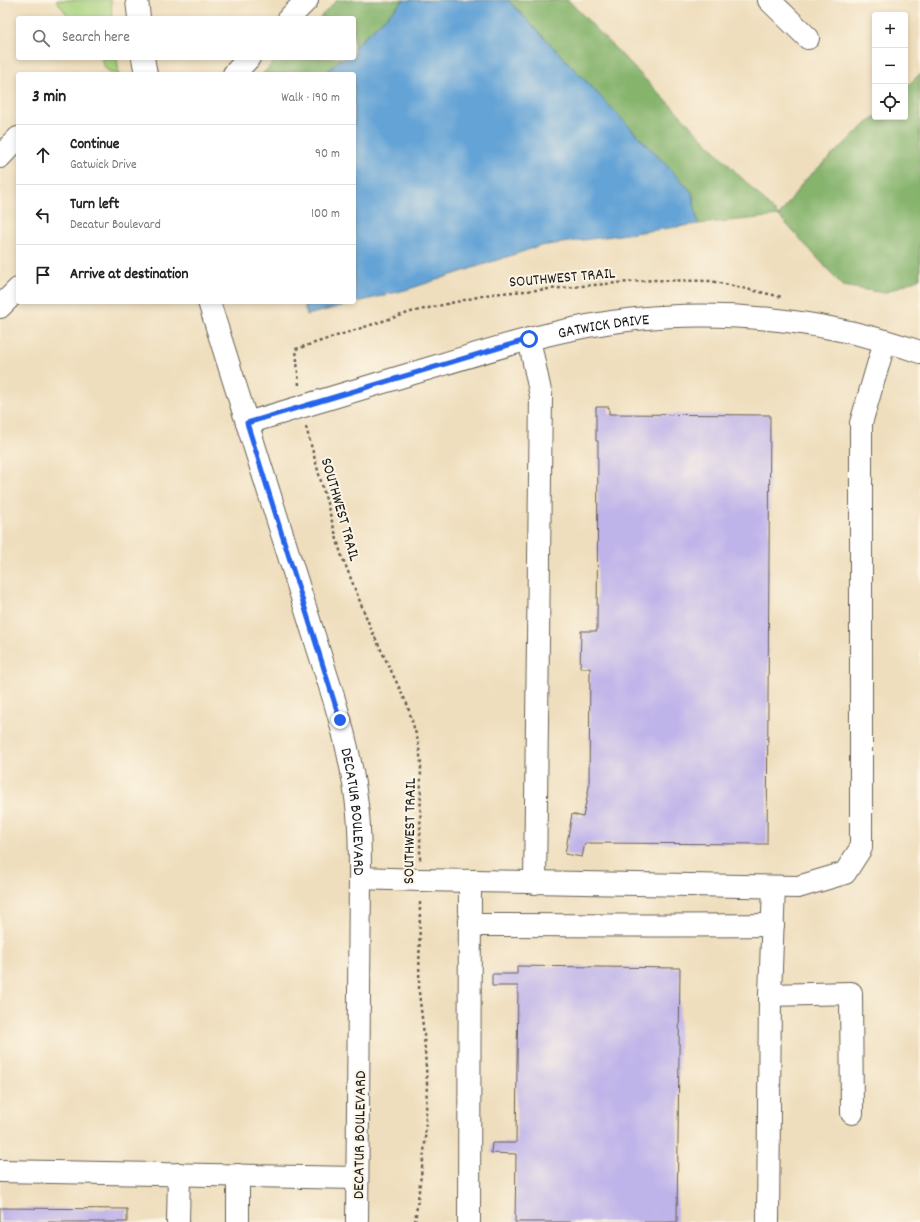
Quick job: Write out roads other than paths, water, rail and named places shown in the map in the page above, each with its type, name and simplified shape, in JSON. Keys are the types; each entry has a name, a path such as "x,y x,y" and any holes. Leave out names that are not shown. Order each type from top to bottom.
{"street":[{"path":"137,0 138,16"},
{"path":"291,16 307,0"},
{"path":"769,0 808,38"},
{"path":"143,60 146,72"},
{"path":"236,72 248,60"},
{"path":"0,157 16,140"},
{"path":"0,307 16,291"},
{"name":"DECATUR BOULEVARD","path":"210,304 340,720 349,754 356,804 360,878 357,1222"},
{"name":"GATWICK DRIVE","path":"247,423 529,339 596,324 635,319 718,316 808,324 885,341 920,352"},
{"path":"529,339 541,396 535,883"},
{"path":"360,878 535,883 798,887 845,873 861,848 861,423 885,341"},
{"path":"469,1222 470,881"},
{"path":"768,1222 770,995 774,887"},
{"path":"470,925 773,925"},
{"path":"770,995 851,993 852,1113"},
{"path":"0,1171 357,1178"},
{"path":"178,1222 179,1174"},
{"path":"238,1175 238,1222"}],"water":[{"path":"404,0 508,0 692,192 698,224 540,246 409,289 356,303 356,72 327,72 340,60 356,60 356,45"},
{"path":"304,304 350,304 307,315"}]}
